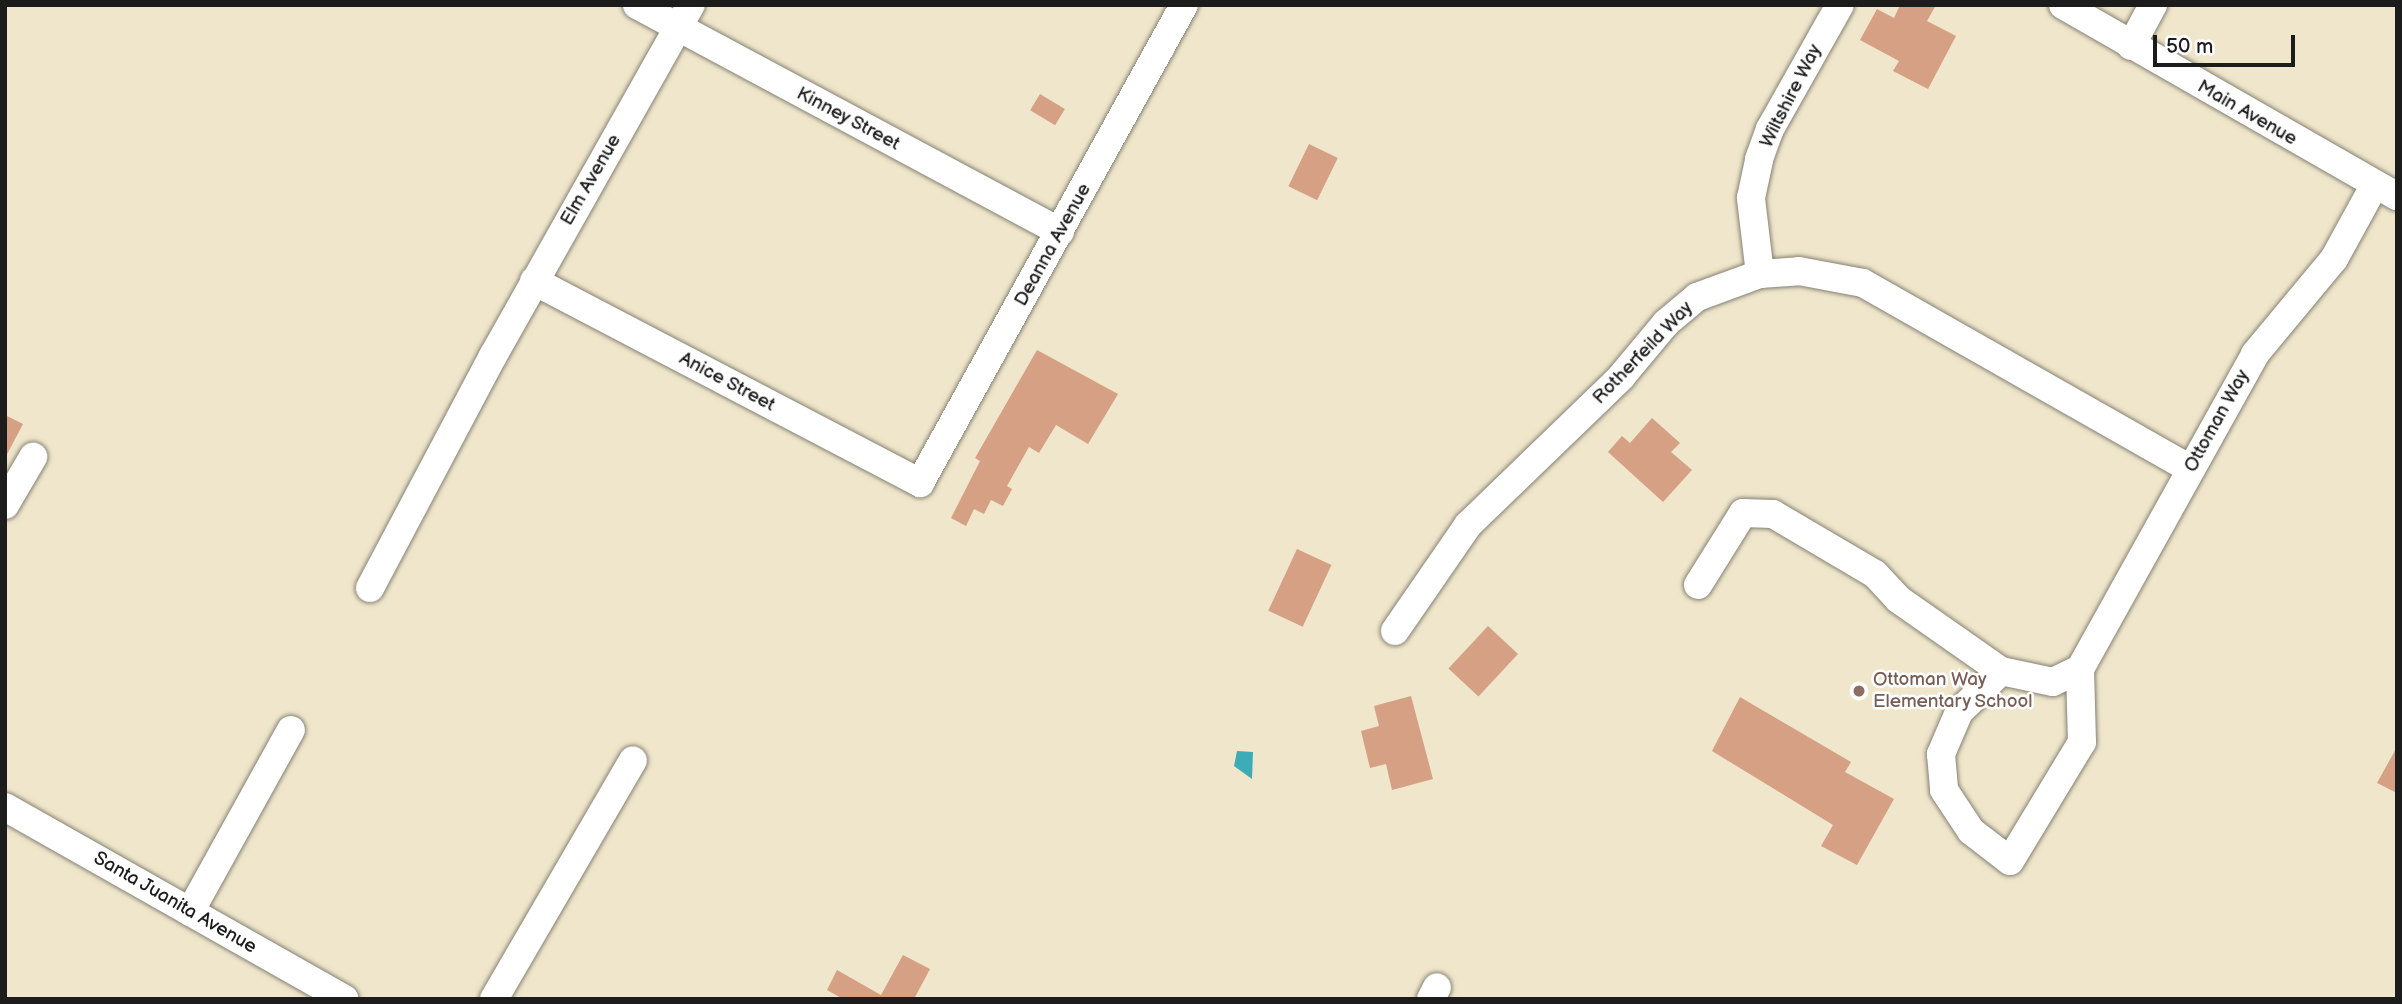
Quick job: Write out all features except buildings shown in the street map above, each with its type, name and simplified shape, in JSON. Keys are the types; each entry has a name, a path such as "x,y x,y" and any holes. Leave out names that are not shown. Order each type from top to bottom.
{"street":[{"name":"Kinney Street","path":"637,5 684,17 1060,232"},
{"name":"Deanna Avenue","path":"920,483 1184,5"},
{"name":"Wiltshire Way","path":"1760,274 1751,198 1759,159 1770,129 1840,5"},
{"name":"Main Avenue","path":"2063,5 2385,191"},
{"path":"2131,46 2154,5"},
{"name":"Elm Avenue","path":"370,588 534,281 684,17"},
{"name":"Ottoman Way","path":"2080,669 2255,354 2334,259 2385,191"},
{"name":"Rotherfeild Way","path":"1395,631 1468,525 1621,377 1666,323 1697,296 1760,274 1799,271 1863,283 2191,469"},
{"name":"Anice Street","path":"534,281 920,483"},
{"path":"5,505 33,457"},
{"path":"1698,585 1743,513 1773,514 1875,574 1898,599 2001,671 2053,682 2080,669 2082,742 2022,813 2010,861 1971,831 1944,790 1941,754 2001,671"},
{"path":"190,912 291,730"},
{"path":"495,999 633,760"},
{"name":"Santa Juanita Avenue","path":"5,807 344,999"}],"water":[{"path":"1237,751 1253,752 1252,779 1234,766"}],"place":[{"name":"Ottoman Way Elementary School","path":"1859,691"}]}
